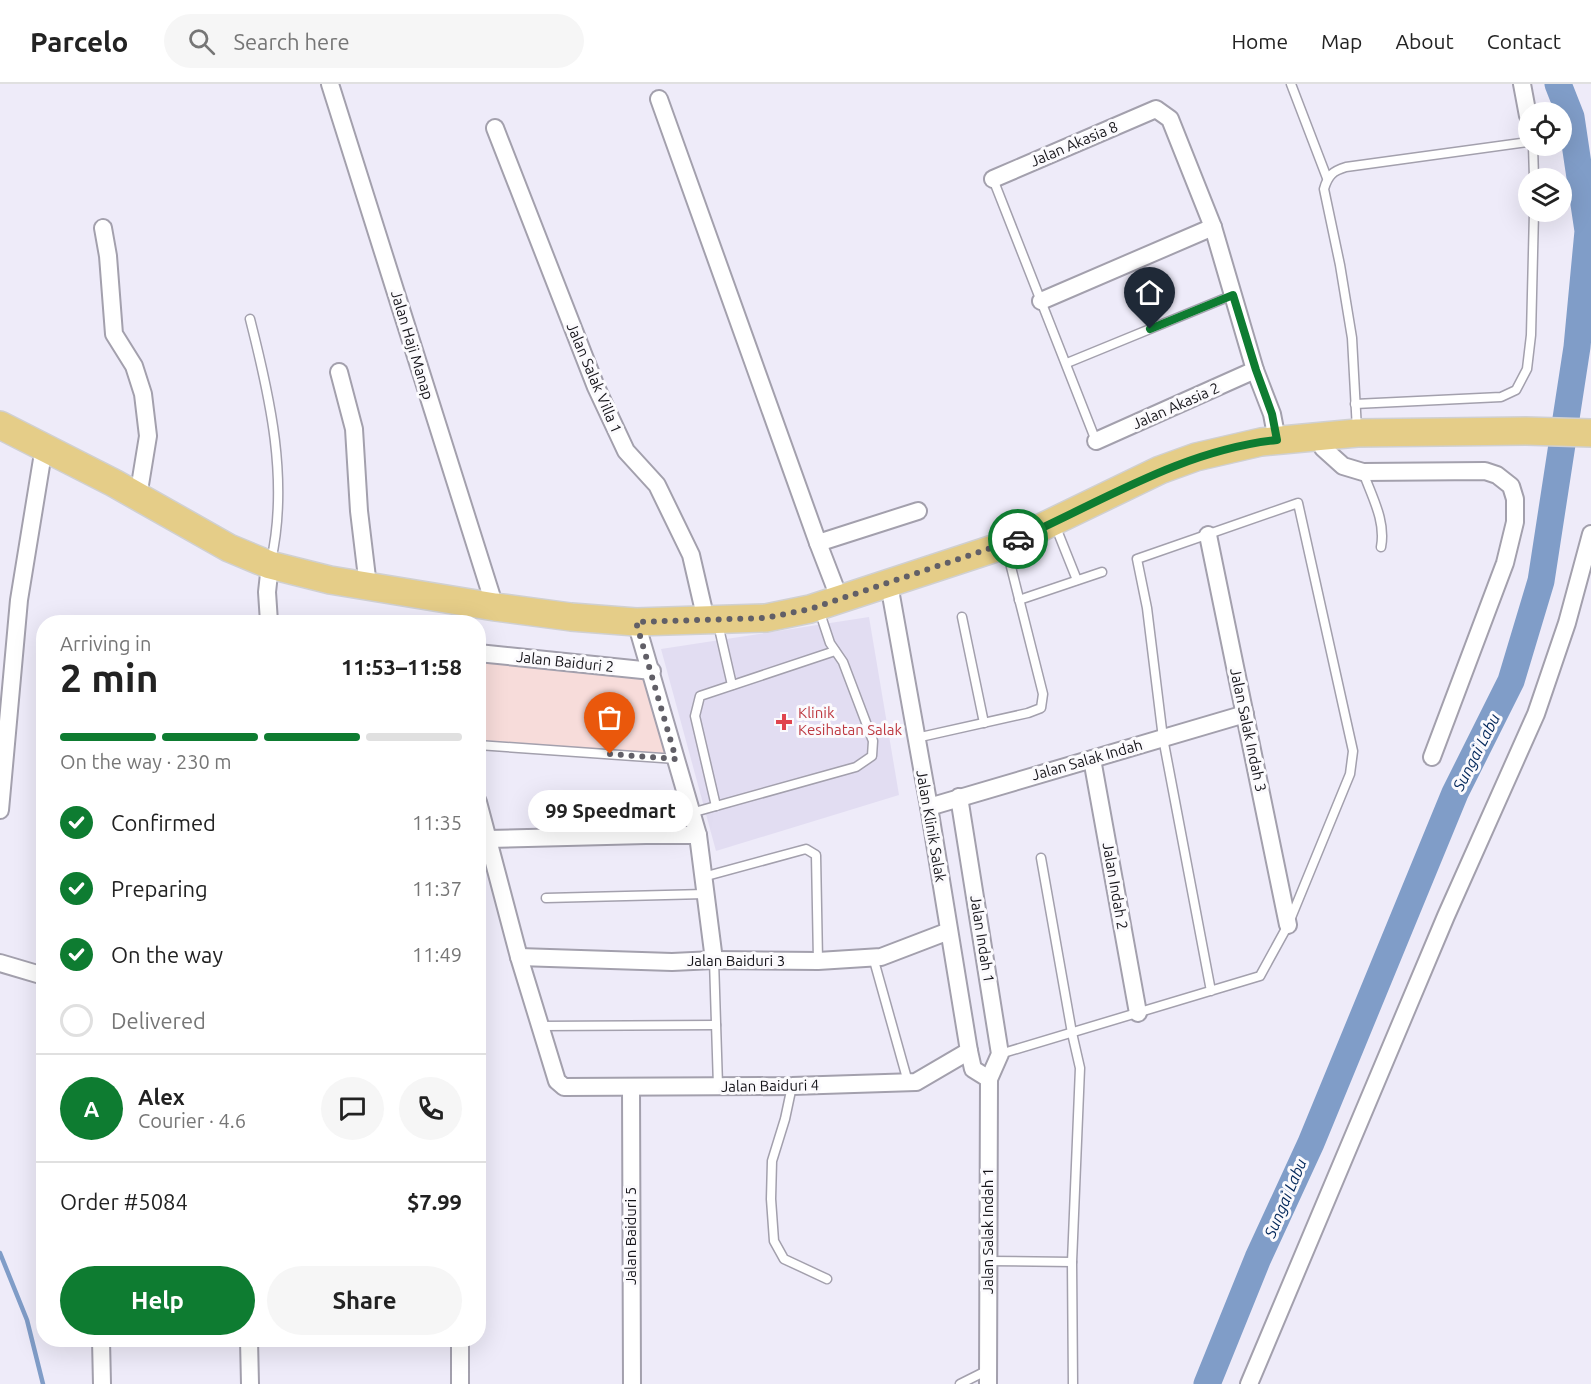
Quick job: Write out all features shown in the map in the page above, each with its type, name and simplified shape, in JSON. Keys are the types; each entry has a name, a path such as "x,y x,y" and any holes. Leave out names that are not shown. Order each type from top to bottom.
{"main road":[{"path":"0,425 138,497 229,548 270,565 330,580 495,607 571,617 636,622 765,618 829,603 1005,545 1160,470 1196,457 1261,442 1357,433 1526,431 1591,433"}],"street":[{"name":"Jalan Haji Manap","path":"330,84 495,607"},
{"path":"1522,84 1525,102"},
{"path":"659,99 818,543 829,603"},
{"name":"Jalan Akasia 8","path":"993,179 1156,109 1170,119 1213,227"},
{"name":"Jalan Salak Villa 1","path":"495,128 596,387 626,451 657,484 691,555 711,620"},
{"path":"1041,301 1213,227 1256,370 1272,414 1277,440"},
{"path":"103,228 108,256 114,334 134,366 143,394 148,436 138,497"},
{"name":"Jalan Akasia 2","path":"1096,441 1256,370"},
{"path":"339,372 354,429 359,511 368,586"},
{"path":"1317,435 1323,448 1343,466 1363,472 1485,471 1497,475 1511,486 1515,499 1515,522 1505,563 1432,757"},
{"path":"0,810 19,600 44,447"},
{"path":"818,543 918,511"},
{"path":"1249,1384 1446,916 1536,714 1567,623 1591,534"},
{"name":"Jalan Salak Indah 3","path":"1208,535 1288,925"},
{"path":"269,615 267,592 270,565"},
{"name":"Jalan Klinik Salak","path":"889,584 969,1051 973,1069 989,1079"},
{"path":"636,622 698,835 714,960"},
{"name":"Jalan Baiduri 2","path":"486,654 652,671"},
{"name":"Jalan Salak Indah","path":"928,807 1245,714"},
{"name":"Jalan Indah 2","path":"1092,759 1138,1013"},
{"name":"Jalan Indah 1","path":"959,798 1000,1054"},
{"path":"486,832 540,1026"},
{"path":"488,839 698,835"},
{"name":"Jalan Baiduri 3","path":"519,957 672,962 818,961 880,957 949,931"},
{"path":"0,963 36,974"},
{"name":"Jalan Baiduri 4","path":"540,1026 557,1081 564,1087 792,1086 916,1082 969,1051"},
{"path":"989,1079 1000,1054"},
{"name":"Jalan Salak Indah 1","path":"988,1377 989,1079"},
{"name":"Jalan Baiduri 5","path":"631,1087 632,1384"},
{"path":"101,1347 102,1384"},
{"path":"249,1347 250,1384"},
{"path":"460,1347 460,1384"}],"lane":[{"path":"1291,84 1327,178"},
{"path":"1357,433 1352,338 1324,189 1327,178 1334,171 1346,167 1518,143"},
{"path":"993,179 1096,441"},
{"path":"1355,404 1501,396 1516,390 1527,369 1531,335 1534,222"},
{"path":"1066,363 1233,295"},
{"path":"250,319 267,385 279,480 277,535 270,565"},
{"path":"1363,472 1382,521 1381,548"},
{"path":"1000,1054 1072,1033 1211,991 1260,976 1288,925 1350,774 1353,751 1298,502 1137,560 1147,608 1162,738 1211,991"},
{"path":"1054,523 1077,580"},
{"path":"916,738 1028,713 1041,708 1043,694 1005,545"},
{"path":"1019,600 1102,572"},
{"path":"692,813 856,767 872,756 873,741 843,662 830,642 829,603"},
{"path":"962,617 984,723"},
{"path":"711,620 732,685"},
{"path":"716,806 695,716 700,696 835,651"},
{"path":"486,746 676,759"},
{"path":"703,877 806,849 816,855 818,961"},
{"path":"1041,858 1080,1068 1072,1262 1073,1384"},
{"path":"546,898 705,894"},
{"path":"873,957 908,1082"},
{"path":"714,960 718,1086"},
{"path":"540,1026 716,1025"},
{"path":"792,1086 772,1161 771,1199 774,1240 784,1259 827,1279"},
{"path":"988,1261 1072,1262"},
{"path":"960,1384 988,1377"}],"shaded area":[{"name":"Klinik Kesihatan Salak","path":"869,617 899,795 716,851 661,649"},
{"path":"486,660 646,676 670,754 486,741"}],"waterway":[{"name":"Sungai Labu","path":"1207,1384 1258,1258 1311,1143 1455,793 1511,681 1541,581 1577,347 1588,231 1571,117 1558,84"},
{"path":"0,1253 27,1320 43,1384"}],"way so far":[{"path":"610,754 676,759 636,622 765,618 810,609 1018,539"}],"place":[{"name":"Klinik Kesihatan Salak","path":"784,722"},
{"name":"99 Speedmart","path":"610,754"}],"route":[{"path":"1018,539 1160,470 1196,457 1277,440 1272,414 1233,295 1150,329"}]}
